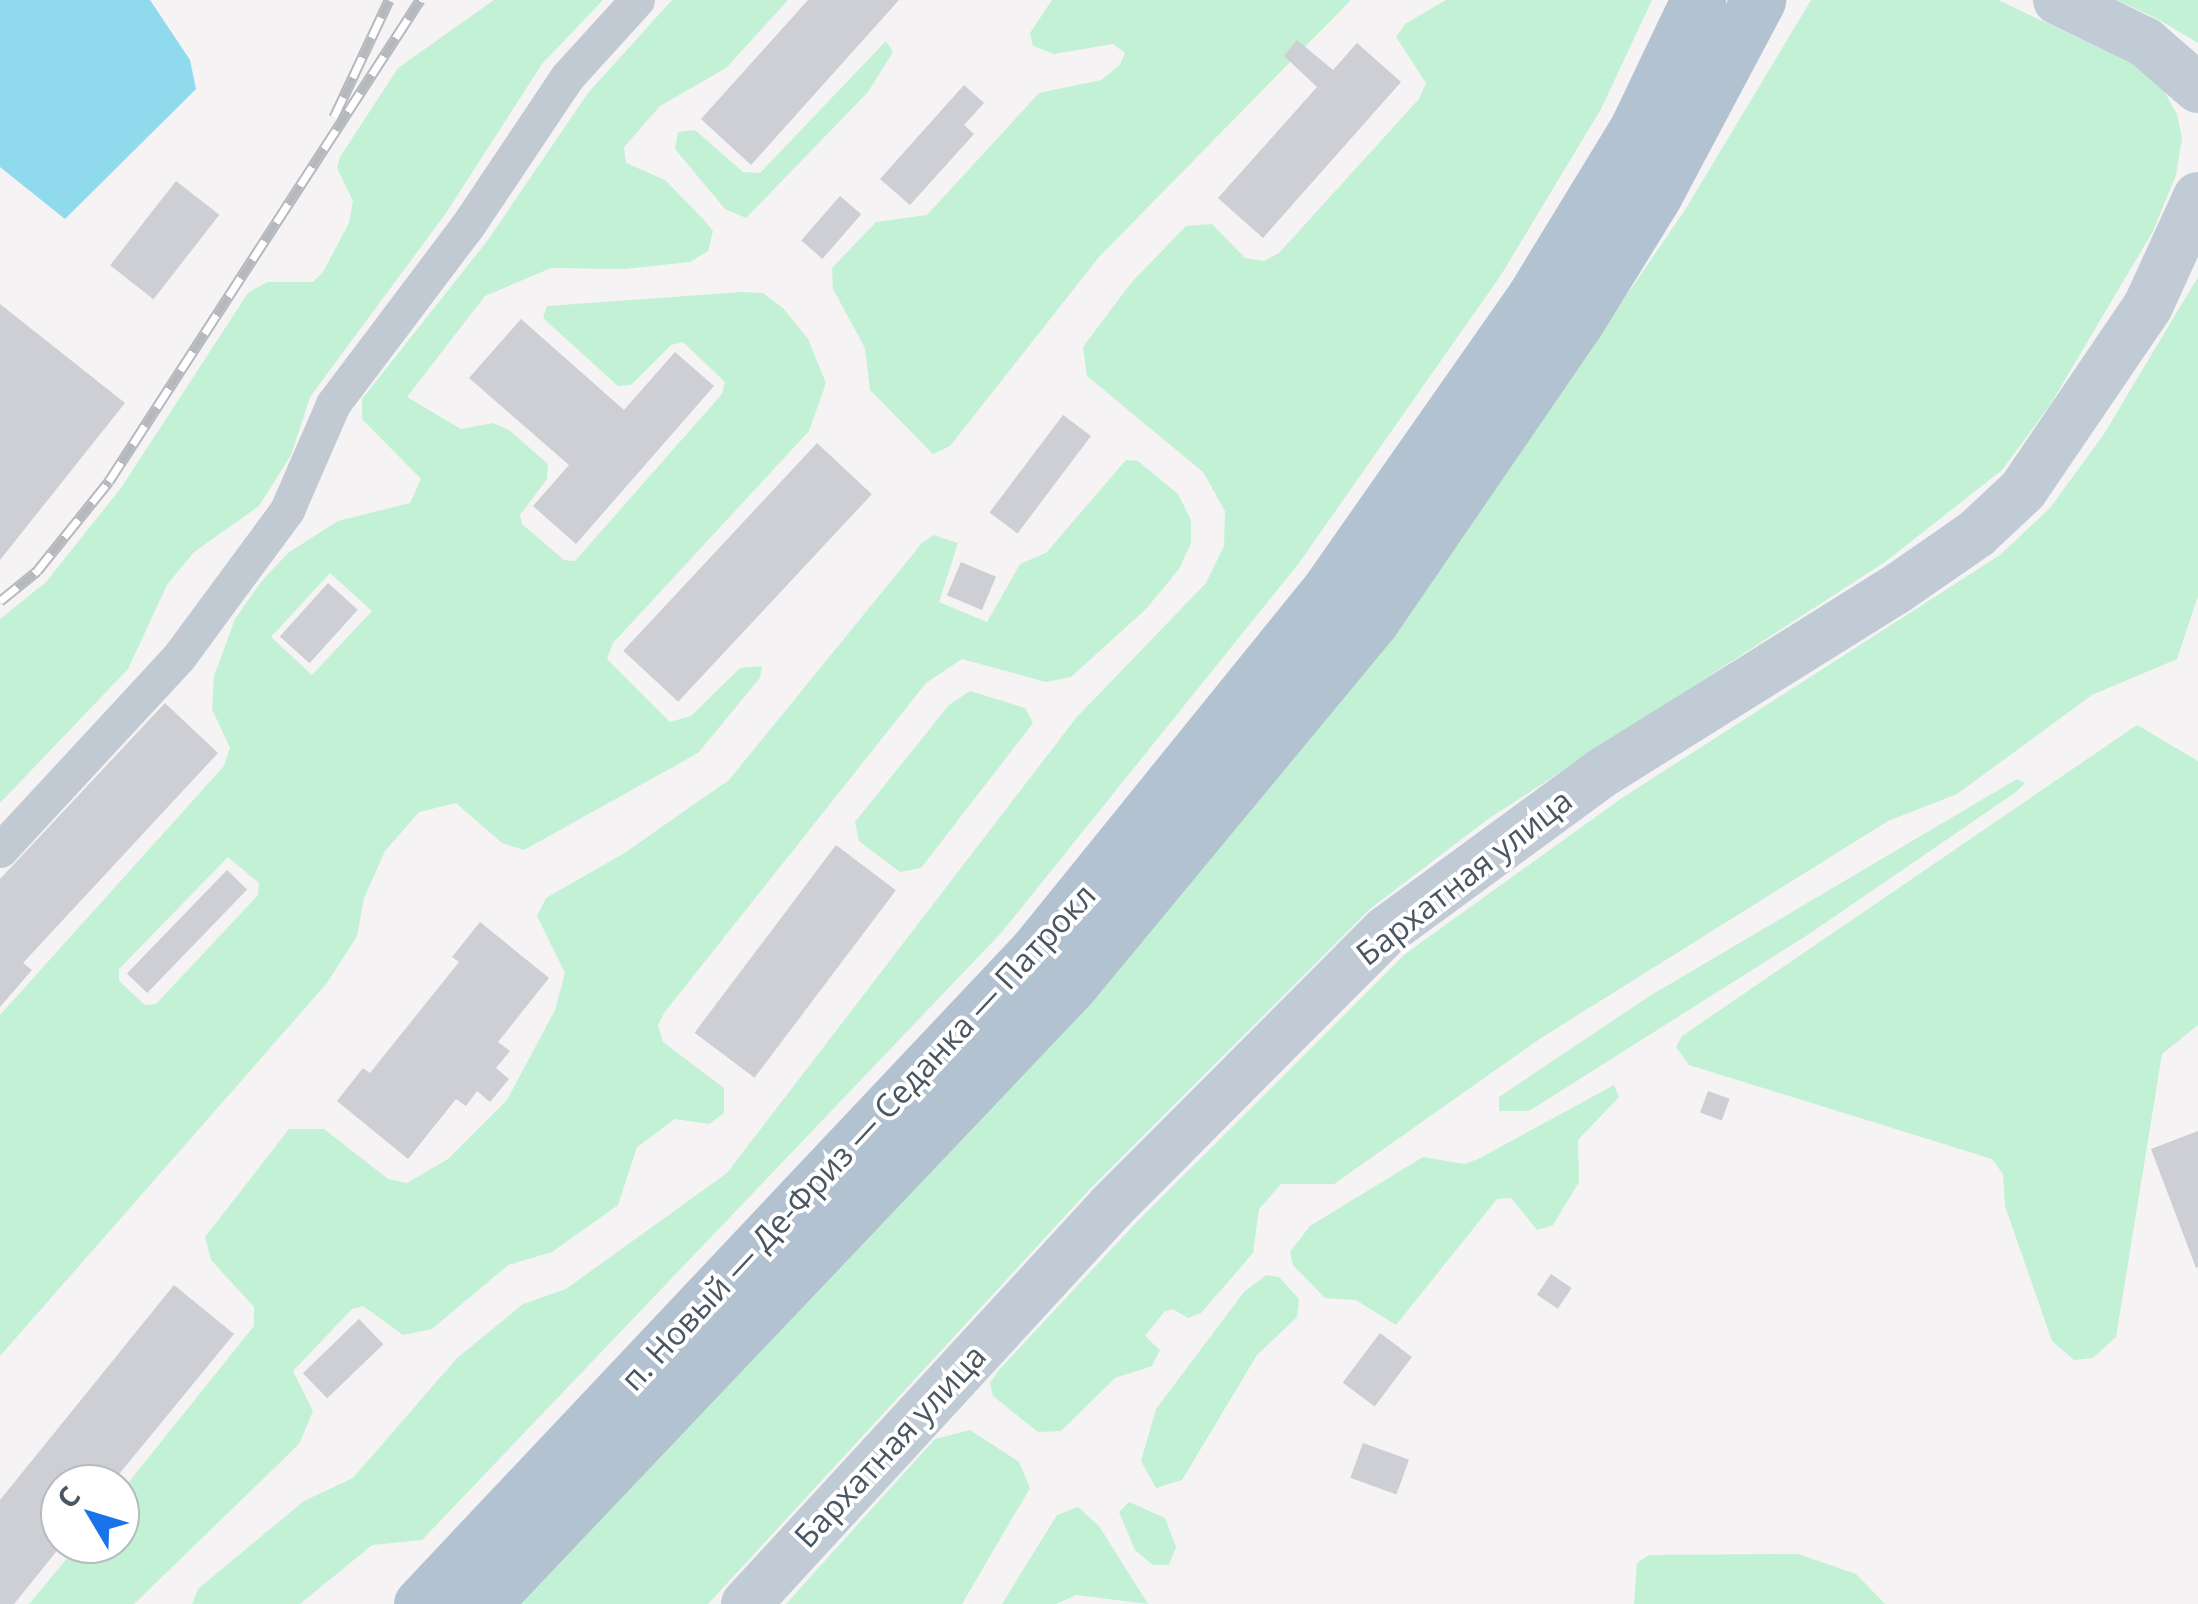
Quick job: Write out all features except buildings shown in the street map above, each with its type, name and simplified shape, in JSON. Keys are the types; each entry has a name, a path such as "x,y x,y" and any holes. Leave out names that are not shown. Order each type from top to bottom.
{"main road":[{"name":"п. Новый — Де-Фриз — Седанка — Патрокл","path":"420,1604 1035,953 1331,587 1534,297 1637,128 1698,0"},
{"name":"п. Новый — Де-Фриз — Седанка — Патрокл","path":"482,1604 850,1222 1095,954 1372,620 1575,324 1654,196 1758,0"},
{"path":"1654,196 1688,174 1790,0"},
{"path":"2058,0 2145,42 2198,88"},
{"name":"Бархатная улица","path":"746,1604 1125,1193 1386,931 1604,771 1914,578 2024,490 2148,306 2198,197"}],"street":[{"path":"0,850 178,658 287,510 333,404 468,225 567,77 637,0"}],"green space":[{"path":"494,0 603,0 542,64 446,213 310,397 291,455 259,506 194,552 167,585 128,669 0,803 0,619 46,582 121,488 248,293 267,282 313,282 323,272 349,223 353,201 337,168 340,157 398,68"},
{"path":"672,0 788,0 726,68 660,106 624,147 626,163 665,180 713,231 708,251 690,262 624,269 551,268 485,296 407,397 461,429 493,423 509,430 548,464 547,479 520,515 522,524 564,560 575,561 722,394 725,382 683,342 671,345 631,385 618,386 543,318 547,306 742,292 763,293 784,309 808,339 826,383 809,431 613,643 607,659 670,722 691,716 740,668 762,666 760,678 698,753 524,850 502,843 456,803 419,812 385,851 364,898 357,936 327,983 0,1356 0,1015 224,766 230,748 212,709 214,676 235,619 261,582 288,553 338,521 410,503 421,479 362,419 362,399 488,240 588,93","holes":["330,573 372,611 312,675 271,637","228,857 259,883 258,895 156,1004 145,1005 119,981 119,969"]},
{"path":"1052,0 1351,0 1099,257 950,446 933,454 870,390 865,348 833,289 832,268 876,222 927,215 1039,93 1101,80 1120,65 1125,53 1113,44 1054,54 1033,46 1030,33"},
{"path":"1446,0 1652,0 1601,109 1501,275 1299,563 1001,933 422,1540 372,1545 300,1604 192,1604 198,1589 304,1501 353,1478 457,1358 523,1304 566,1289 727,1173 1076,718 1206,583 1224,546 1225,511 1203,472 1087,376 1083,347 1131,283 1186,226 1212,224 1245,258 1264,261 1279,253 1419,99 1426,83 1396,37 1405,24"},
{"path":"1811,0 1998,0 2136,65 2159,82 2177,114 2182,138 2176,175 2153,231 2050,405 2002,470 1885,562 1488,819 1370,909 1089,1190 708,1604 515,1604 1091,1001 1395,633 1685,210"},
{"path":"2116,0 2198,0 2198,43 2156,18"},
{"path":"886,41 893,52 868,92 746,218 725,209 675,149 678,132 695,130 743,172 760,173"},
{"path":"2198,277 2198,596 2177,659 2092,695 1957,794 1888,821 1541,1038 1334,1184 1281,1184 1259,1209 1253,1253 1201,1313 1188,1318 1173,1309 1164,1312 1145,1336 1160,1350 1152,1366 1115,1378 1061,1431 1038,1432 993,1396 990,1383 998,1371 1133,1226 1405,954 1622,798 2000,555 2050,508 2104,434"},
{"path":"1126,460 1138,461 1178,494 1191,520 1191,543 1179,569 1146,609 1071,677 1046,682 962,659 926,683 664,1013 658,1025 663,1042 724,1088 724,1113 709,1124 675,1119 637,1147 618,1205 552,1252 508,1265 432,1329 403,1335 363,1306 352,1309 293,1371 313,1411 299,1444 134,1604 29,1604 62,1564 140,1564 140,1468 254,1326 254,1307 211,1260 205,1237 289,1129 324,1129 388,1179 407,1183 448,1159 507,1100 555,1010 565,973 537,916 546,898 623,854 729,780 922,543 934,535 958,543 939,602 987,622 1020,564 1046,553"},
{"path":"970,691 1025,708 1033,723 921,868 900,872 859,841 855,822 949,705"},
{"path":"2137,725 2198,761 2198,1025 2162,1054 2116,1337 2093,1358 2074,1360 2052,1341 2005,1206 2003,1174 1992,1159 1689,1065 1676,1047 1682,1036"},
{"path":"2017,779 2025,783 2016,792 1809,934 1529,1111 1499,1111 1499,1097 1648,997"},
{"path":"1614,1085 1619,1097 1578,1140 1579,1182 1553,1225 1537,1230 1511,1198 1497,1199 1396,1325 1356,1300 1325,1298 1293,1265 1290,1252 1310,1226 1423,1157 1464,1164 1478,1159"},
{"path":"1266,1275 1279,1277 1299,1299 1297,1317 1257,1355 1182,1480 1156,1488 1141,1461 1156,1409 1244,1292"},
{"path":"970,1430 1019,1462 1030,1488 962,1604 786,1604 935,1439"},
{"path":"1129,1502 1165,1518 1176,1547 1169,1565 1153,1565 1135,1550 1119,1512"},
{"path":"1078,1507 1099,1526 1148,1604 1076,1595 1056,1604 1002,1604 1057,1515"},
{"path":"1798,1554 1856,1574 1885,1604 1634,1604 1637,1563 1649,1555"}],"water":[{"path":"0,0 150,0 190,60 196,89 65,219 0,167"}],"railway":[{"path":"334,117 389,0"},
{"path":"0,601 37,571 109,481 420,0"}]}
